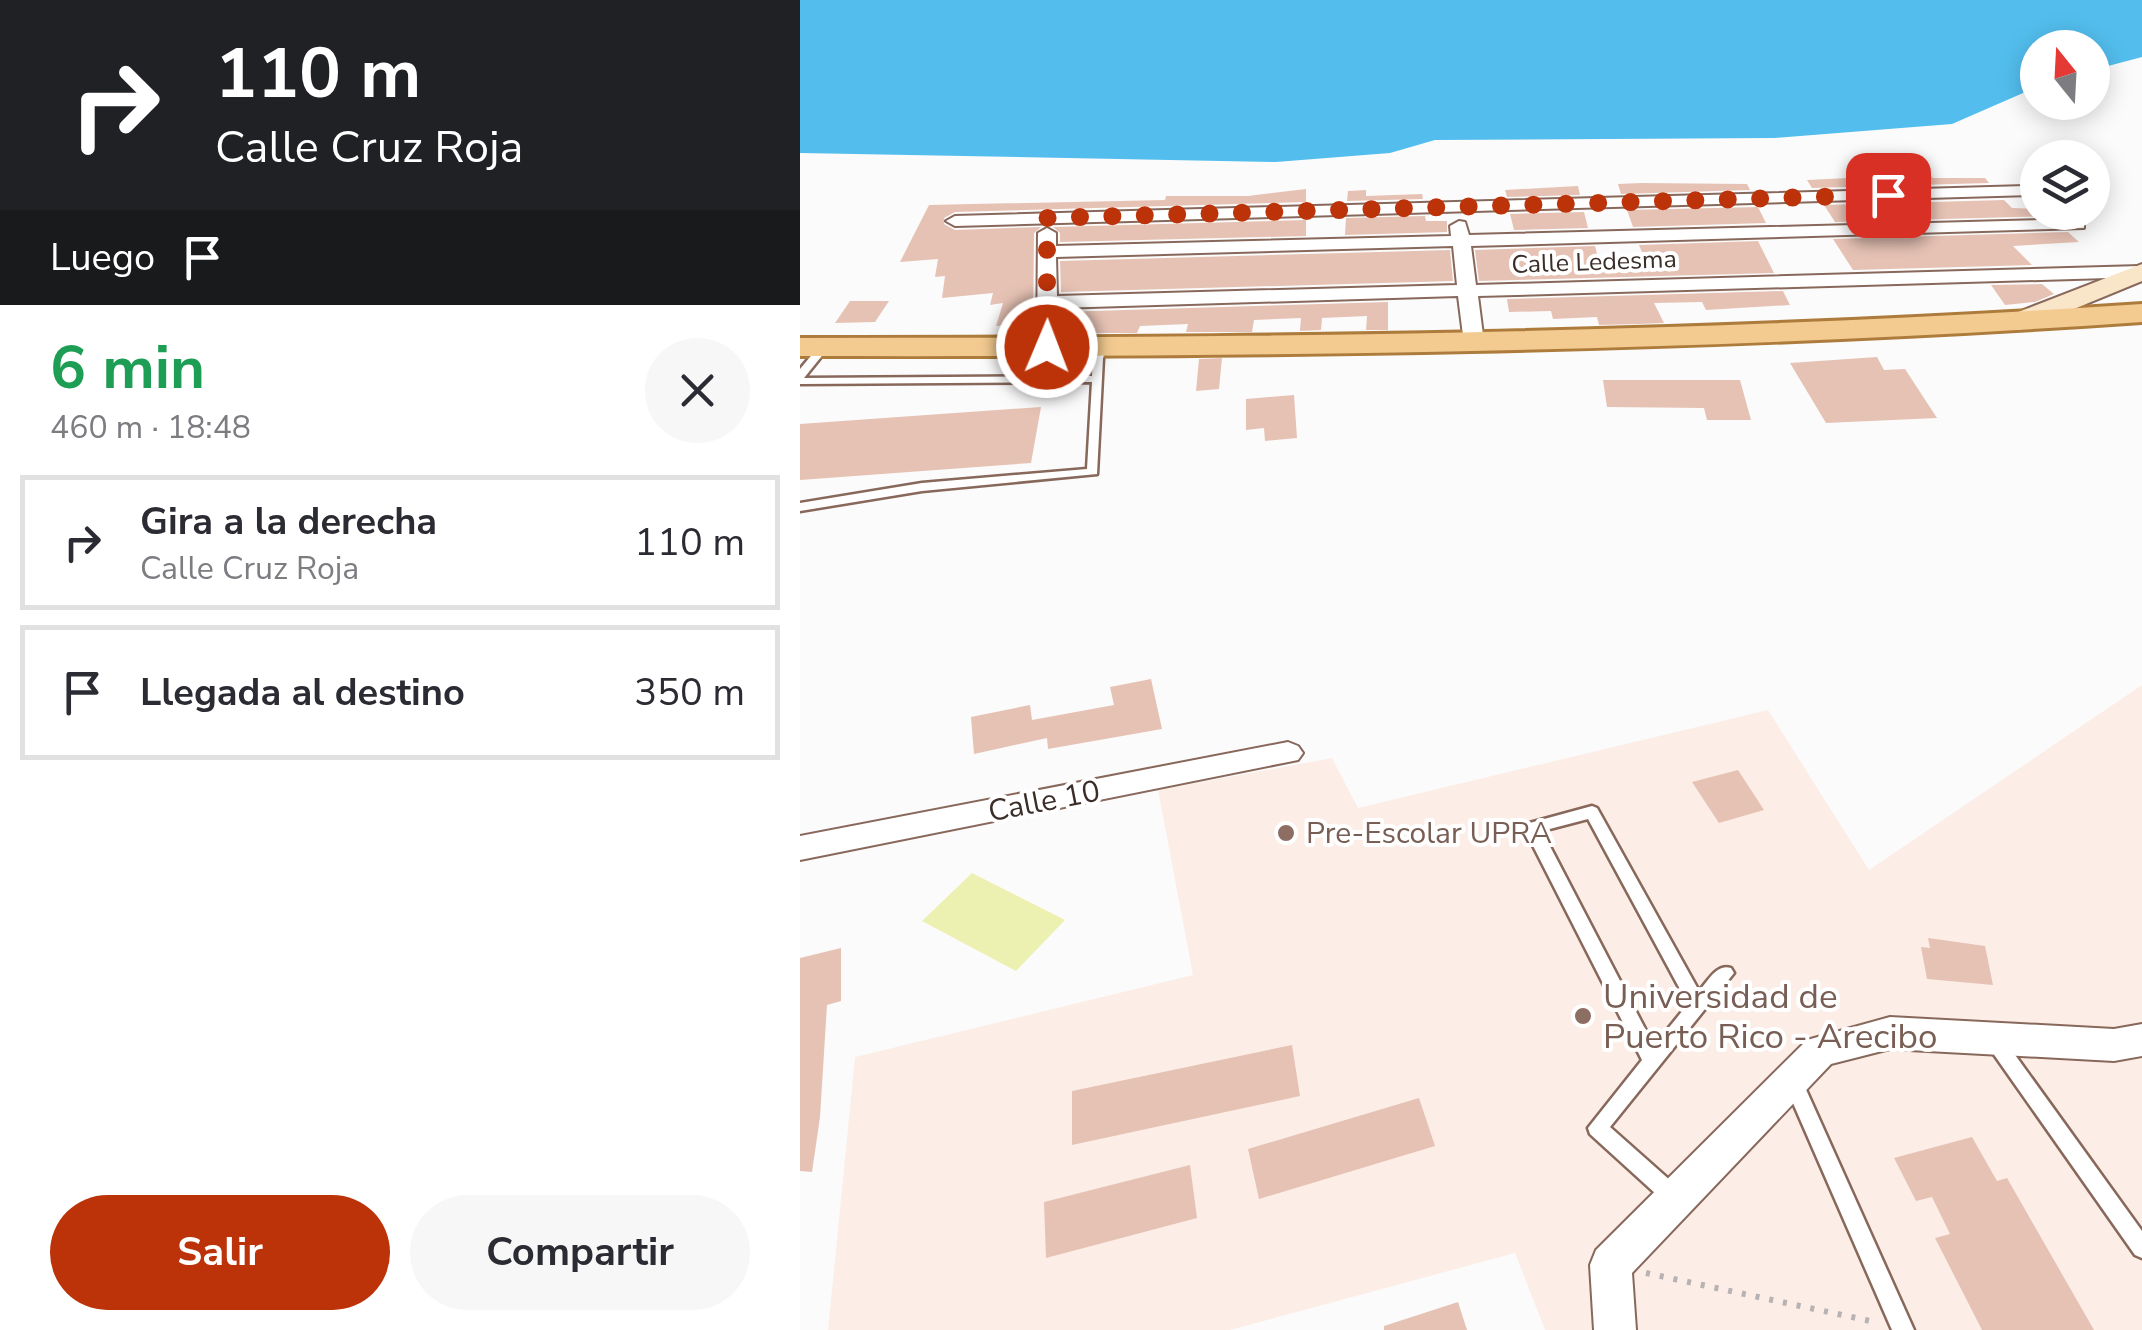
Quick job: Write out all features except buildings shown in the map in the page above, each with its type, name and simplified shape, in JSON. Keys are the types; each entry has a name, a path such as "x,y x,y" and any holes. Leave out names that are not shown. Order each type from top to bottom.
{"main road":[{"path":"812,347 1474,343 1839,333 2142,313"}],"street":[{"path":"955,221 2020,191"},
{"path":"1784,198 1818,255"},
{"path":"1456,206 1474,343"},
{"path":"1047,218 1047,347"},
{"path":"1046,252 1461,240 1818,255 2028,230"},
{"name":"Calle Ledesma","path":"1048,302 1466,290 1818,255 2142,272"},
{"path":"2018,322 2142,272"},
{"name":"Calle 10","path":"800,848 1288,753"},
{"path":"1615,1330 1611,1265 1820,1051 1890,1034 2114,1045 2142,1040"}],"lane":[{"path":"800,508 922,488 1093,472 1097,378 1103,346"},
{"path":"812,347 800,379 1097,378"},
{"path":"1652,1061 1532,828 1592,812 1698,1006"},
{"path":"1675,1198 1597,1128 1725,973"},
{"path":"1994,1039 2142,1248"},
{"path":"1792,1080 1903,1329"}],"path":[{"path":"1611,1265 1903,1329"}],"shaded area":[{"name":"Universidad de Puerto Rico - Arecibo","path":"2142,685 2142,1330 1545,1330 1515,1253 1230,1330 828,1330 855,1057 1193,975 1158,790 1332,758 1358,808 1768,710 1869,870"}],"green space":[{"path":"972,873 1065,920 1016,971 922,921"}],"water":[{"path":"800,0 2142,0 2142,57 2110,65 2110,30 2020,30 2020,94 1952,124 1775,138 1435,140 1390,153 1276,162 800,153"}],"place":[{"name":"Pre-Escolar UPRA","path":"1286,833"},
{"name":"Universidad de Puerto Rico - Arecibo","path":"1583,1016"}],"route":[{"path":"1047,347 1047,218 1888,195"}]}
